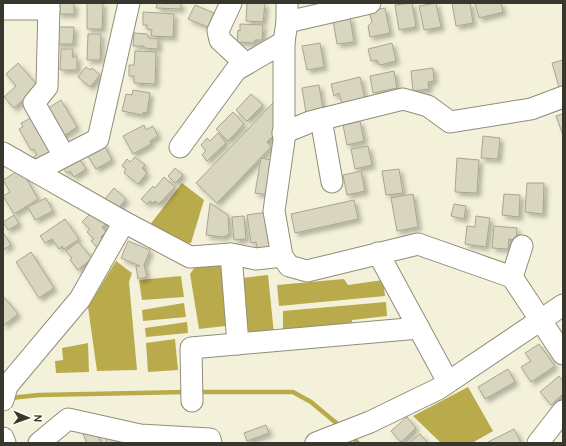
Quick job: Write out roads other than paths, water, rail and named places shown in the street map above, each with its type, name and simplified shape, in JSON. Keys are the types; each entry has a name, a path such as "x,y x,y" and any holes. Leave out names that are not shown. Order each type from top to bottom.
{"street":[{"path":"36,171 98,139 129,3"},
{"path":"231,3 218,31 220,40 246,64"},
{"path":"370,3 287,12 284,42 284,140 274,211 282,256 289,266 307,271 418,244 512,277 563,354"},
{"path":"3,9 49,6 47,87 34,102 64,156"},
{"path":"180,147 236,70 284,42"},
{"path":"283,133 310,122 403,99 428,106 450,122 531,109 563,97"},
{"path":"321,119 332,182"},
{"path":"3,153 124,222 190,257 231,254 256,259 282,256"},
{"path":"3,400 7,386 80,299 124,222"},
{"path":"512,277 522,246"},
{"path":"231,254 238,344"},
{"path":"378,254 448,382"},
{"path":"316,443 370,422 438,389 563,305"},
{"path":"192,401 191,348 419,328"},
{"path":"538,443 563,411"},
{"path":"40,443 68,419 140,435 210,439 211,443"},
{"path":"3,438 5,443"}],"waterway":[{"path":"10,398 39,395 187,392"},
{"path":"196,392 293,392 311,402 341,427"},
{"path":"351,436 358,443"}]}
